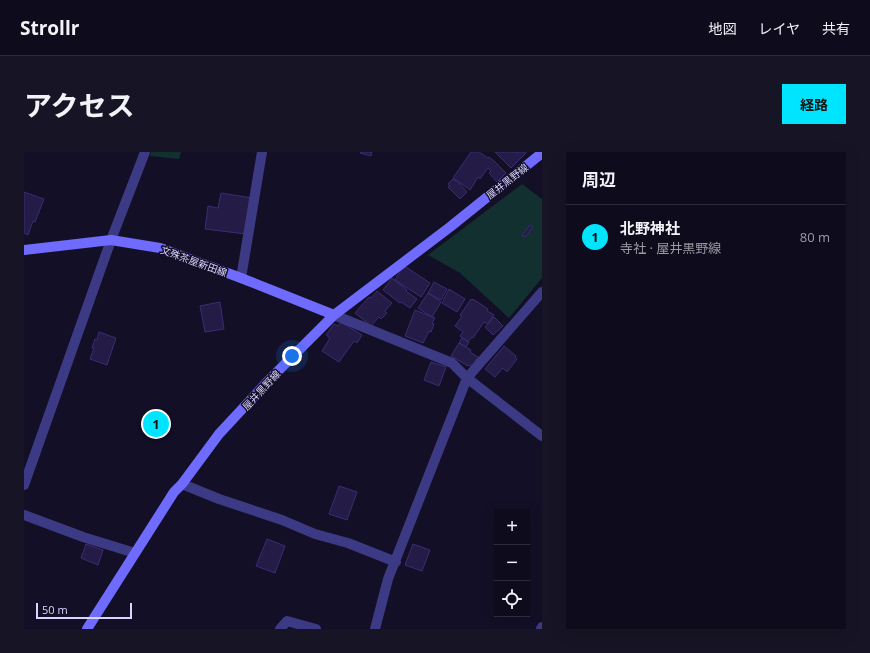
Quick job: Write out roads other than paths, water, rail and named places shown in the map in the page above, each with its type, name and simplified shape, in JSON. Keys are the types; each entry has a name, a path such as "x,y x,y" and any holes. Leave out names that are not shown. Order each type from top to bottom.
{"main road":[{"name":"屋井黒野線","path":"87,629 174,492 182,484 219,434 269,380 334,315 450,227 542,153"},
{"name":"文殊茶屋新田線","path":"24,250 111,240 160,248 334,315"}],"street":[{"path":"24,485 111,240 145,152"},
{"path":"241,278 262,152"},
{"path":"375,629 388,579 468,378 542,292"},
{"path":"334,315 452,363 468,378 542,436"},
{"path":"182,484 220,499 282,520 315,534 348,543 396,562"},
{"path":"24,515 83,537 135,553"},
{"path":"280,629 287,621 316,629"}],"place":[{"name":"北野神社","path":"156,424"}]}
